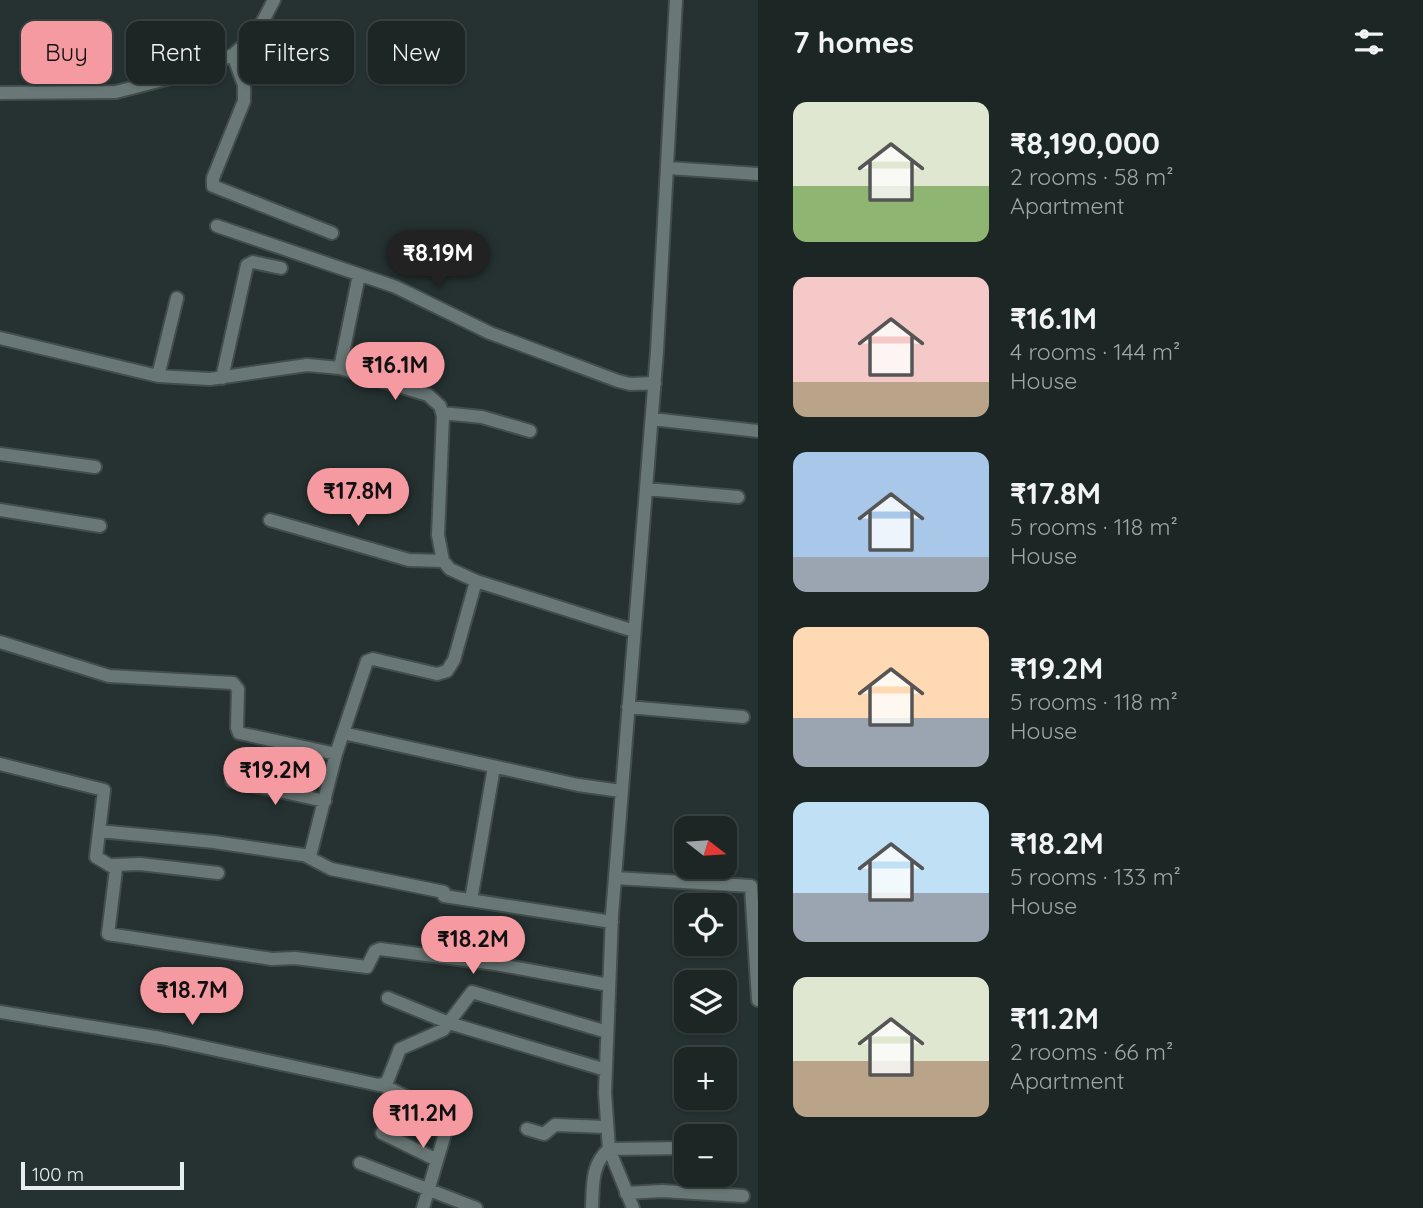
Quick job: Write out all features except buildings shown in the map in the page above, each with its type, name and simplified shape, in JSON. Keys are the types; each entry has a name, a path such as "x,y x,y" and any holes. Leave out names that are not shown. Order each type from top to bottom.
{"street":[{"path":"0,93 116,92 170,78 233,55 256,34 274,0"},
{"path":"633,1208 608,1149 605,1127 607,1032 621,791 652,419 668,168 673,1"},
{"path":"233,55 244,86 244,101 213,178 214,186 332,233"},
{"path":"668,168 758,174"},
{"path":"217,226 397,287 489,333 618,381 654,383"},
{"path":"222,377 247,265 253,262 281,268"},
{"path":"340,368 359,275"},
{"path":"158,376 177,298"},
{"path":"0,338 158,376 222,377 307,365 340,368 428,395 440,406 444,432 438,535 443,561 450,569 476,582 634,631"},
{"path":"442,413 482,417 530,431"},
{"path":"652,419 758,431"},
{"path":"0,454 95,467"},
{"path":"646,489 738,497"},
{"path":"0,510 100,526"},
{"path":"270,520 409,561 443,561"},
{"path":"308,857 313,851 343,733 369,659 437,674 447,671 454,660 476,582"},
{"path":"0,642 109,676 233,683 237,689 239,733 337,754"},
{"path":"628,707 743,717"},
{"path":"343,733 494,767 621,791"},
{"path":"0,764 102,788 104,797 96,858 112,864 140,864 218,873"},
{"path":"471,900 494,767"},
{"path":"232,781 325,801"},
{"path":"99,831 214,842 308,857 331,869 471,900 612,922"},
{"path":"112,864 117,872 107,932 110,934 272,959 295,958 367,967 375,951 380,949 496,964 609,985"},
{"path":"615,878 751,886 758,1000"},
{"path":"382,1085 387,1082 398,1051 438,1034 473,992 607,1032"},
{"path":"388,998 449,1023 606,1070"},
{"path":"0,1012 161,1038 382,1085 421,1104"},
{"path":"423,1208 449,1120"},
{"path":"527,1129 546,1134 555,1125 605,1127"},
{"path":"382,1133 438,1160"},
{"path":"592,1208 595,1169 601,1155 608,1149 644,1146 674,1147"},
{"path":"360,1163 476,1208"},
{"path":"626,1193 662,1191 743,1196"}]}
